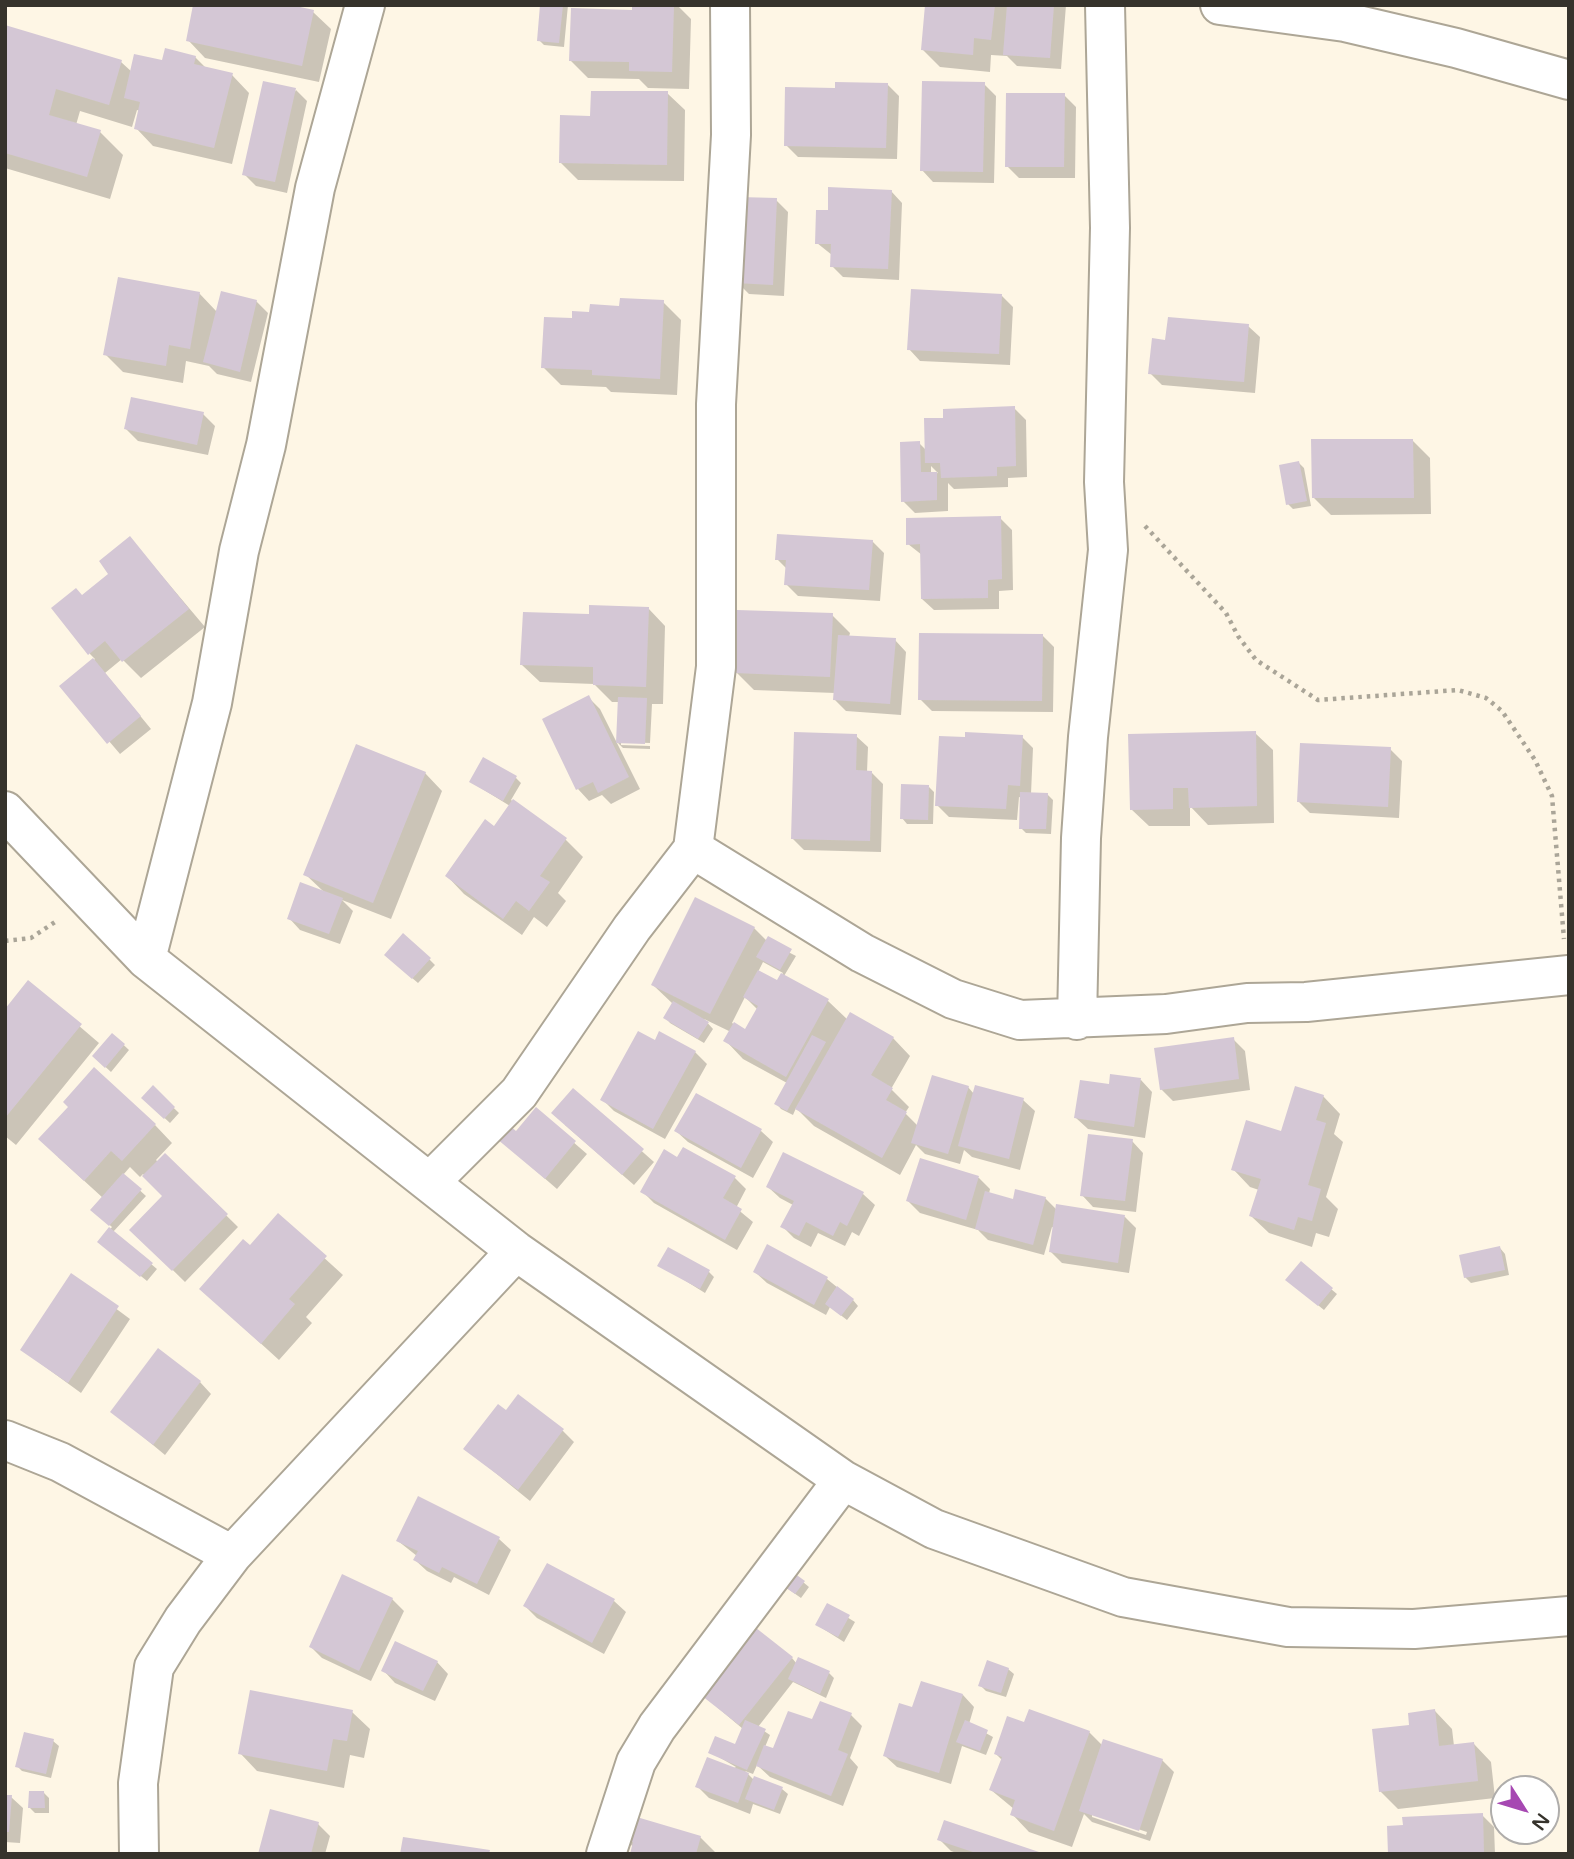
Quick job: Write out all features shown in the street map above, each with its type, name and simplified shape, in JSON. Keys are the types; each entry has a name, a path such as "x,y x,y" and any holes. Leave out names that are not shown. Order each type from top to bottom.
{"street":[{"path":"146,959 212,703 236,563 266,445 315,187 365,5"},
{"path":"430,1182 519,1093 632,928 693,849 716,667 716,404 731,135 730,5"},
{"path":"1077,1020 1081,838 1088,737 1108,550 1104,482 1110,228 1105,5"},
{"path":"1220,5 1345,22 1569,80"},
{"path":"5,811 146,959 516,1251 843,1480 934,1529 1136,1600 1288,1627 1414,1629 1569,1616"},
{"path":"693,849 862,953 953,999 1020,1020 1077,1020 1179,1013 1247,1003 1306,1002 1568,975"},
{"path":"139,1854 138,1783 154,1667 183,1620 232,1555 516,1251"},
{"path":"5,1440 60,1462 232,1555"},
{"path":"606,1854 636,1762 657,1727 843,1480"}],"path":[{"path":"1104,482 1226,613 1256,660 1318,700 1458,690 1486,698 1502,711 1535,760 1552,796 1568,975"},
{"path":"5,941 32,938 90,900"}],"building":[{"path":"193,5 291,5 314,10 302,66 186,41"},
{"path":"540,5 563,5 559,43 537,41"},
{"path":"632,5 674,5 672,72 629,71 629,62 569,61 571,8 632,10"},
{"path":"925,5 995,5 991,40 974,38 973,55 921,50"},
{"path":"1007,5 1054,5 1050,58 1003,55"},
{"path":"5,25 122,60 109,105 56,89 49,115 101,130 87,177 5,153"},
{"path":"165,48 196,56 194,64 233,73 214,148 134,129 140,102 124,98 134,54 162,60"},
{"path":"263,81 296,88 275,182 242,175"},
{"path":"922,81 985,82 983,172 920,171"},
{"path":"835,82 888,83 886,148 784,146 785,87 835,88"},
{"path":"591,91 668,91 667,165 559,163 560,115 590,116"},
{"path":"1006,93 1065,93 1064,167 1005,167"},
{"path":"828,187 892,190 888,269 830,267 831,244 815,244 816,210 828,210"},
{"path":"739,197 777,198 773,285 736,283"},
{"path":"118,277 200,292 190,349 169,345 166,366 103,355"},
{"path":"911,289 1002,294 999,354 907,350"},
{"path":"221,291 257,300 240,372 203,362"},
{"path":"620,298 664,300 660,379 592,375 592,370 541,368 544,317 572,318 572,311 589,312 590,304 619,306"},
{"path":"1168,317 1249,324 1244,382 1148,374 1152,338 1165,340"},
{"path":"131,397 204,412 197,445 124,429"},
{"path":"1015,406 1016,466 997,467 997,476 941,478 940,463 925,463 924,418 943,418 943,409"},
{"path":"1311,439 1413,439 1414,498 1312,498"},
{"path":"920,441 921,472 937,472 937,500 901,502 900,442"},
{"path":"1299,461 1307,501 1286,505 1279,465"},
{"path":"1001,516 1002,579 988,580 988,598 921,599 920,544 906,545 906,518"},
{"path":"777,534 873,540 869,590 784,585 786,560 775,560"},
{"path":"130,536 189,609 122,662 105,641 88,655 51,608 76,588 82,595 108,574 99,561"},
{"path":"589,605 649,607 646,687 593,685 593,667 520,665 523,612 589,614"},
{"path":"737,610 833,613 830,677 735,673"},
{"path":"919,633 1043,634 1042,701 918,700"},
{"path":"838,635 896,638 890,704 833,700"},
{"path":"93,658 141,716 107,744 59,686"},
{"path":"589,695 629,777 598,793 593,782 576,790 542,719"},
{"path":"618,697 647,698 645,744 616,743"},
{"path":"1256,731 1257,806 1189,808 1188,788 1173,788 1173,809 1130,810 1128,734"},
{"path":"794,732 857,734 856,770 872,771 870,841 791,839"},
{"path":"965,732 1023,735 1020,786 1008,785 1006,809 935,806 939,736 965,737"},
{"path":"1300,743 1391,747 1388,807 1297,802"},
{"path":"356,744 426,772 373,903 303,875"},
{"path":"483,757 517,776 503,801 469,782"},
{"path":"901,784 929,785 928,820 900,819"},
{"path":"1020,792 1048,793 1046,829 1019,829"},
{"path":"513,799 567,838 540,876 550,882 529,911 516,901 503,919 445,876 485,819 494,826"},
{"path":"300,882 343,898 329,934 287,919"},
{"path":"695,897 755,927 710,1014 651,985"},
{"path":"403,933 431,958 412,979 384,955"},
{"path":"768,936 792,949 780,970 756,957"},
{"path":"758,970 777,980 781,973 829,999 786,1077 723,1041 734,1022 745,1029 758,1006 743,997"},
{"path":"28,980 82,1024 5,1118 5,1009"},
{"path":"673,1001 709,1022 698,1039 663,1018"},
{"path":"850,1012 894,1037 871,1075 893,1088 886,1100 907,1112 882,1158 795,1109"},
{"path":"638,1031 655,1040 659,1031 696,1051 653,1129 600,1100"},
{"path":"112,1033 125,1044 105,1068 92,1056"},
{"path":"812,1035 826,1042 787,1111 774,1104"},
{"path":"1234,1037 1239,1079 1160,1090 1154,1048"},
{"path":"94,1067 156,1124 122,1161 111,1151 84,1181 38,1139 68,1107 63,1102"},
{"path":"1110,1074 1141,1078 1134,1127 1074,1118 1080,1080 1109,1084"},
{"path":"932,1075 969,1086 948,1154 911,1143"},
{"path":"153,1085 175,1107 164,1119 141,1098"},
{"path":"975,1085 1024,1098 1009,1159 958,1146"},
{"path":"1295,1086 1324,1095 1316,1120 1326,1123 1308,1185 1321,1189 1312,1221 1298,1217 1294,1230 1249,1216 1261,1179 1231,1170 1246,1120 1281,1131"},
{"path":"573,1088 644,1149 622,1175 551,1113"},
{"path":"696,1093 762,1129 741,1168 674,1131"},
{"path":"536,1107 576,1141 545,1179 497,1139 509,1125 516,1131"},
{"path":"1088,1134 1133,1139 1125,1201 1080,1196"},
{"path":"683,1147 736,1176 723,1198 742,1209 725,1240 640,1192 664,1149 677,1157"},
{"path":"783,1152 864,1192 847,1226 840,1222 833,1236 806,1222 799,1236 780,1227 794,1201 766,1187"},
{"path":"165,1153 228,1214 172,1271 129,1230 162,1196 142,1176"},
{"path":"920,1158 979,1176 966,1220 906,1201"},
{"path":"123,1173 142,1189 109,1226 90,1210"},
{"path":"1015,1189 1046,1197 1033,1245 975,1229 985,1191 1013,1199"},
{"path":"1056,1204 1125,1215 1118,1263 1049,1252"},
{"path":"278,1213 327,1256 289,1299 295,1304 261,1344 199,1289 243,1239 250,1245"},
{"path":"109,1227 153,1263 140,1277 97,1242"},
{"path":"767,1244 828,1277 814,1305 753,1272"},
{"path":"1500,1246 1505,1270 1464,1278 1459,1255"},
{"path":"668,1247 710,1270 700,1289 657,1266"},
{"path":"1301,1261 1333,1288 1318,1306 1285,1280"},
{"path":"71,1273 119,1306 68,1383 20,1350"},
{"path":"837,1286 854,1299 841,1316 825,1304"},
{"path":"158,1348 201,1381 153,1445 110,1412"},
{"path":"518,1394 564,1429 518,1490 463,1449 498,1404 506,1410"},
{"path":"418,1496 500,1537 477,1584 442,1567 439,1573 413,1560 418,1551 396,1541"},
{"path":"547,1563 615,1599 592,1643 523,1606"},
{"path":"783,1565 805,1581 795,1594 773,1579"},
{"path":"342,1574 393,1598 359,1671 309,1647"},
{"path":"827,1603 850,1615 838,1637 815,1625"},
{"path":"751,1624 793,1657 739,1725 697,1692"},
{"path":"395,1641 438,1661 423,1691 381,1671"},
{"path":"798,1657 830,1671 820,1694 788,1679"},
{"path":"987,1660 1009,1668 1001,1693 978,1686"},
{"path":"921,1681 963,1694 939,1773 883,1756 899,1703 912,1707"},
{"path":"250,1690 353,1710 347,1741 333,1739 327,1771 238,1754"},
{"path":"820,1701 852,1713 838,1750 848,1754 831,1796 756,1766 764,1745 773,1748 788,1711 812,1719"},
{"path":"1029,1709 1090,1731 1054,1831 1010,1815 1015,1800 989,1790 1002,1757 994,1754 1007,1716 1024,1722"},
{"path":"1435,1709 1439,1746 1474,1742 1478,1781 1379,1792 1372,1729 1409,1725 1408,1713"},
{"path":"745,1720 766,1729 747,1770 708,1753 715,1736 735,1744"},
{"path":"965,1720 988,1730 980,1751 956,1742"},
{"path":"24,1732 54,1739 46,1774 15,1767"},
{"path":"1103,1739 1163,1759 1139,1831 1079,1811"},
{"path":"707,1757 749,1773 738,1803 695,1787"},
{"path":"754,1776 783,1787 774,1810 745,1799"},
{"path":"29,1791 44,1791 45,1808 28,1808"},
{"path":"5,1795 12,1795 9,1832 5,1832"},
{"path":"270,1809 319,1822 311,1854 258,1854"},
{"path":"1483,1813 1484,1854 1388,1854 1387,1826 1403,1825 1402,1817"},
{"path":"630,1815 701,1836 696,1854 630,1854 633,1842 623,1839"},
{"path":"944,1820 1042,1854 979,1854 937,1840"},
{"path":"403,1837 490,1850 489,1854 400,1854"}]}
